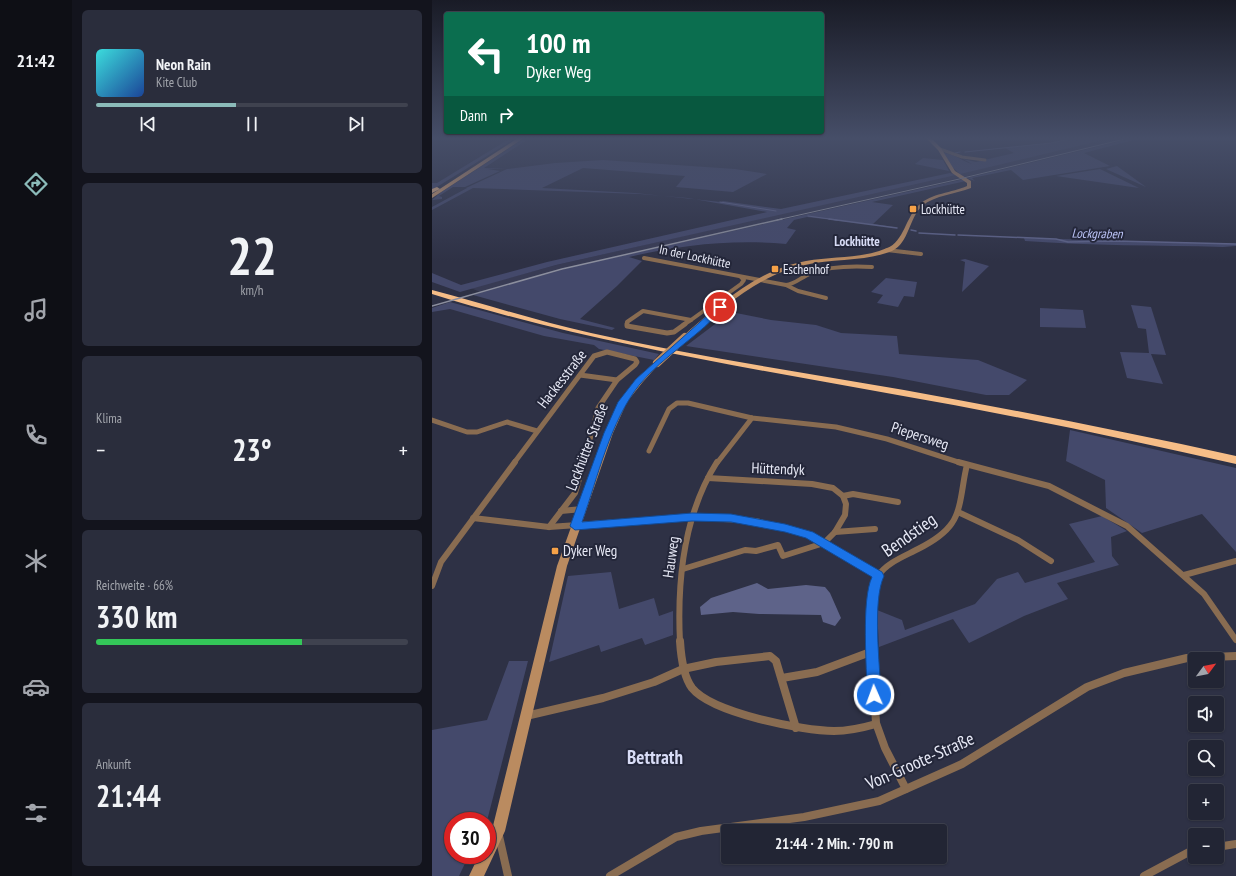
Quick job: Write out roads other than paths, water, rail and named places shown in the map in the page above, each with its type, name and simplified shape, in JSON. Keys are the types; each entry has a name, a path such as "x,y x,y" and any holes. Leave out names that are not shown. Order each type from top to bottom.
{"highway":[{"path":"432,286 532,316 635,340 1012,407 1236,453"},
{"path":"432,292 477,307"},
{"path":"432,296 556,328 637,346 1003,411 1236,460"}],"main road":[{"path":"432,196 440,188 454,179"},
{"path":"440,188 455,179"}],"street":[{"path":"887,250 900,242 910,218 923,203 969,187 970,184 967,179"},
{"name":"Lockhütter Straße","path":"496,835 562,566 608,433 622,402 638,381 685,337 741,290 767,274 800,264 887,250 921,254"},
{"name":"In der Lockhütte","path":"644,258 741,277 749,276 786,285 798,291 826,298"},
{"path":"786,285 794,283 816,272 851,266 872,267"},
{"name":"In der Lockhütte","path":"691,320 643,311 627,322 627,326 667,334 677,331 741,284 744,280 741,277"},
{"name":"Hackesstraße","path":"432,586 441,562 594,356 607,352 635,359"},
{"name":"Lockhütter Straße","path":"549,527 553,519 574,497 578,488 598,408 617,380 635,365 637,362 635,359"},
{"path":"580,375 617,380"},
{"name":"Piepersweg","path":"649,451 669,408 677,403 688,403 752,418 836,427 887,438 968,465 1048,486 1127,526 1184,575 1216,609 1236,640"},
{"name":"Hauweg","path":"752,418 733,439 708,478 692,517 683,569 679,648 683,669 692,688 709,701 762,720 796,728 839,733 858,730 876,724"},
{"name":"Hackesstraße","path":"432,420 466,432 477,432 507,422 537,432"},
{"name":"Bendstieg","path":"906,790 886,751 876,724 873,652 874,585 878,576 892,564 940,536 958,512 963,480 968,465"},
{"name":"Hüttendyk","path":"708,478 812,484 833,488 843,496 853,494 898,502"},
{"path":"683,569 745,550 756,551 778,545 783,556 824,543 835,532 845,515 846,504 843,496"},
{"name":"Lockhütter Straße","path":"561,512 570,509 582,509"},
{"path":"958,512 1008,534 1036,549 1051,561"},
{"path":"473,518 549,527 692,517 756,521 809,535 878,576"},
{"path":"835,532 875,529"},
{"path":"1184,575 1236,561"},
{"path":"782,678 817,672 873,652"},
{"path":"526,716 603,698 659,680 683,669 716,662 770,656 776,661 796,728"},
{"name":"Von-Groote-Straße","path":"610,876 676,837 701,830 804,817 879,801 962,764 1087,687 1124,673 1187,658 1236,656"},
{"name":"Lockhütter Straße","path":"498,831 508,876"},
{"path":"1224,846 1236,844"},
{"path":"1144,876 1188,853"},
{"name":"Lockhütter Straße","path":"476,876 482,864"}],"waterway":[{"name":"Lockgraben","path":"720,202 776,211"},
{"name":"Lockgraben","path":"808,216 837,220"},
{"name":"Lockgraben","path":"829,219 897,228"},
{"name":"Lockgraben","path":"911,230 916,231"},
{"name":"Lockgraben","path":"919,233 955,235"},
{"name":"Lockgraben","path":"958,235 1056,239 1068,242 1116,241 1236,244"}],"railway":[{"path":"777,220 960,179"},
{"path":"432,306 562,269 782,219"}],"place":[{"name":"Lockhütte","path":"913,209"},
{"name":"Eschenhof","path":"775,269"},
{"name":"Dyker Weg","path":"555,551"}],"district":[{"name":"Lockhütte","path":"857,241"},
{"name":"Bettrath","path":"655,757"}]}
